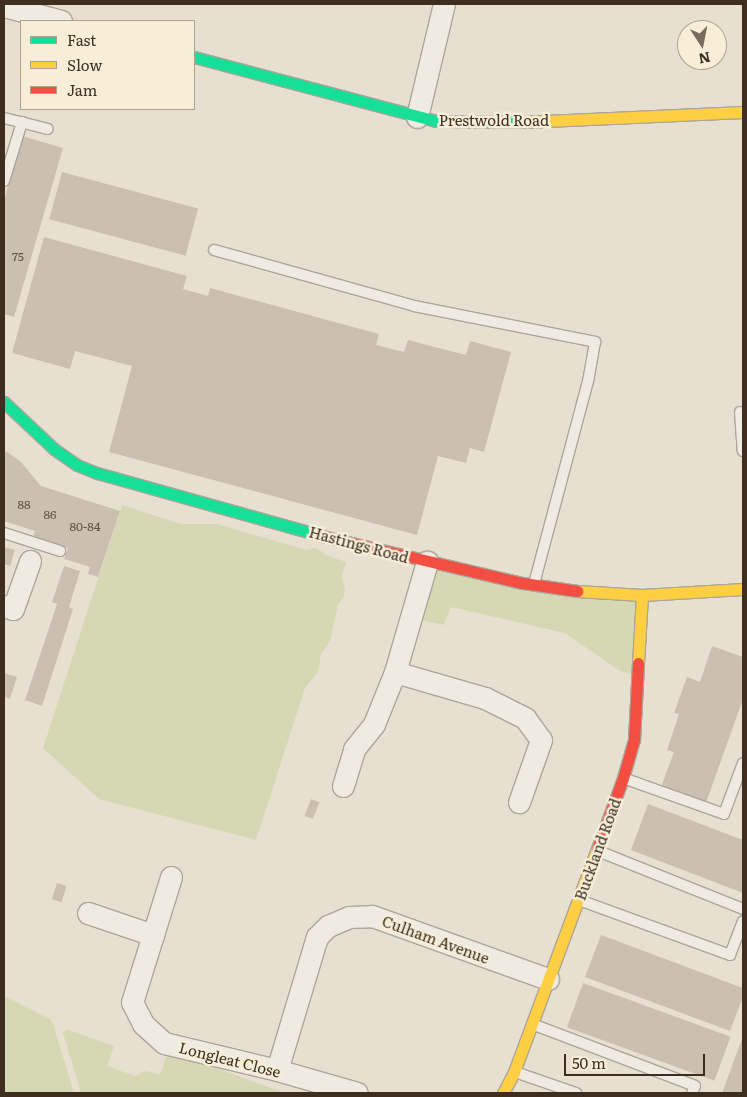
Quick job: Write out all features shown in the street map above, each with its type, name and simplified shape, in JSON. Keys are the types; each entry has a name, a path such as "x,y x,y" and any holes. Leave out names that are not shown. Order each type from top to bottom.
{"street":[{"path":"417,117 444,4"},
{"path":"4,6 58,20"},
{"name":"Prestwold Road","path":"195,57 417,117 464,123 743,112"},
{"name":"Hastings Road","path":"4,402 54,449 77,465 97,473 427,562 534,585 572,591 642,595 743,589"},
{"path":"4,606 13,609 30,561"},
{"path":"342,786 354,749 374,724 395,672 427,562"},
{"name":"Buckland Road","path":"503,1093 514,1072 597,851 623,778 634,740 642,595"},
{"path":"395,672 485,698 524,718 541,740 519,802"},
{"name":"Longleat Close","path":"171,877 132,1002 143,1024 164,1043 277,1070 357,1093"},
{"path":"88,913 153,934"},
{"name":"Culham Avenue","path":"277,1070 318,937 328,926 349,916 372,916 548,979"}],"lane":[{"path":"4,118 48,129"},
{"path":"4,181 22,122"},
{"path":"214,250 414,306 595,342 588,381 534,585"},
{"path":"740,412 743,451"},
{"path":"4,533 60,551"},
{"path":"623,778 724,814 743,763"},
{"path":"597,851 743,909"},
{"path":"578,899 730,954 743,921"},
{"path":"531,1023 695,1086 692,1093"},
{"path":"514,1072 576,1093"}],"green space":[{"path":"122,505 181,524 217,524 306,550 315,548 325,555 346,562 341,577 345,588 344,597 338,605 330,641 321,654 318,672 305,688 256,840 99,799 43,748"},
{"path":"427,562 642,595 637,675 620,671 565,633 451,607 444,625 416,619"},
{"path":"4,996 50,1019 74,1093 4,1093"},
{"path":"66,1029 114,1046 107,1066 135,1076 146,1071 160,1075 168,1051 285,1093 81,1093 63,1033"}],"building":[{"path":"22,136 63,148 14,317 4,314 4,201"},
{"path":"62,172 198,208 186,256 49,219"},
{"path":"44,237 187,276 183,289 208,296 210,288 379,334 376,345 404,352 408,340 466,355 470,341 511,352 484,452 470,448 466,463 438,456 417,535 109,452 132,366 75,351 70,369 12,353"},
{"path":"6,451 21,462 41,486 120,511 98,577 88,574 90,567 64,559 68,548 33,537 35,531 4,521 4,458"},
{"path":"4,547 15,550 10,566 4,564"},
{"path":"64,566 80,571 69,607 73,609 42,706 25,700 57,604 52,602"},
{"path":"712,646 743,657 743,699 706,803 661,787 674,752 667,750 679,714 674,713 687,677 700,682"},
{"path":"4,673 17,677 10,699 4,696"},
{"path":"311,799 319,802 313,819 305,816"},
{"path":"648,804 743,840 743,893 631,850"},
{"path":"57,883 67,886 62,902 52,899"},
{"path":"601,935 743,988 743,997 730,1031 585,977"},
{"path":"583,983 731,1037 714,1081 567,1027"},
{"path":"743,1036 743,1093 722,1093"}],"traffic: fast":[{"path":"195,57 436,121 524,122"},
{"path":"4,402 54,449 77,465 97,473 322,536"}],"traffic: slow":[{"path":"524,122 743,112"},
{"path":"577,591 642,595 743,589"},
{"path":"638,663 642,595"},
{"path":"503,1093 514,1072 597,849"}],"traffic: jam":[{"path":"322,536 523,583 577,591"},
{"path":"597,849 623,778 634,740 638,663"}]}
